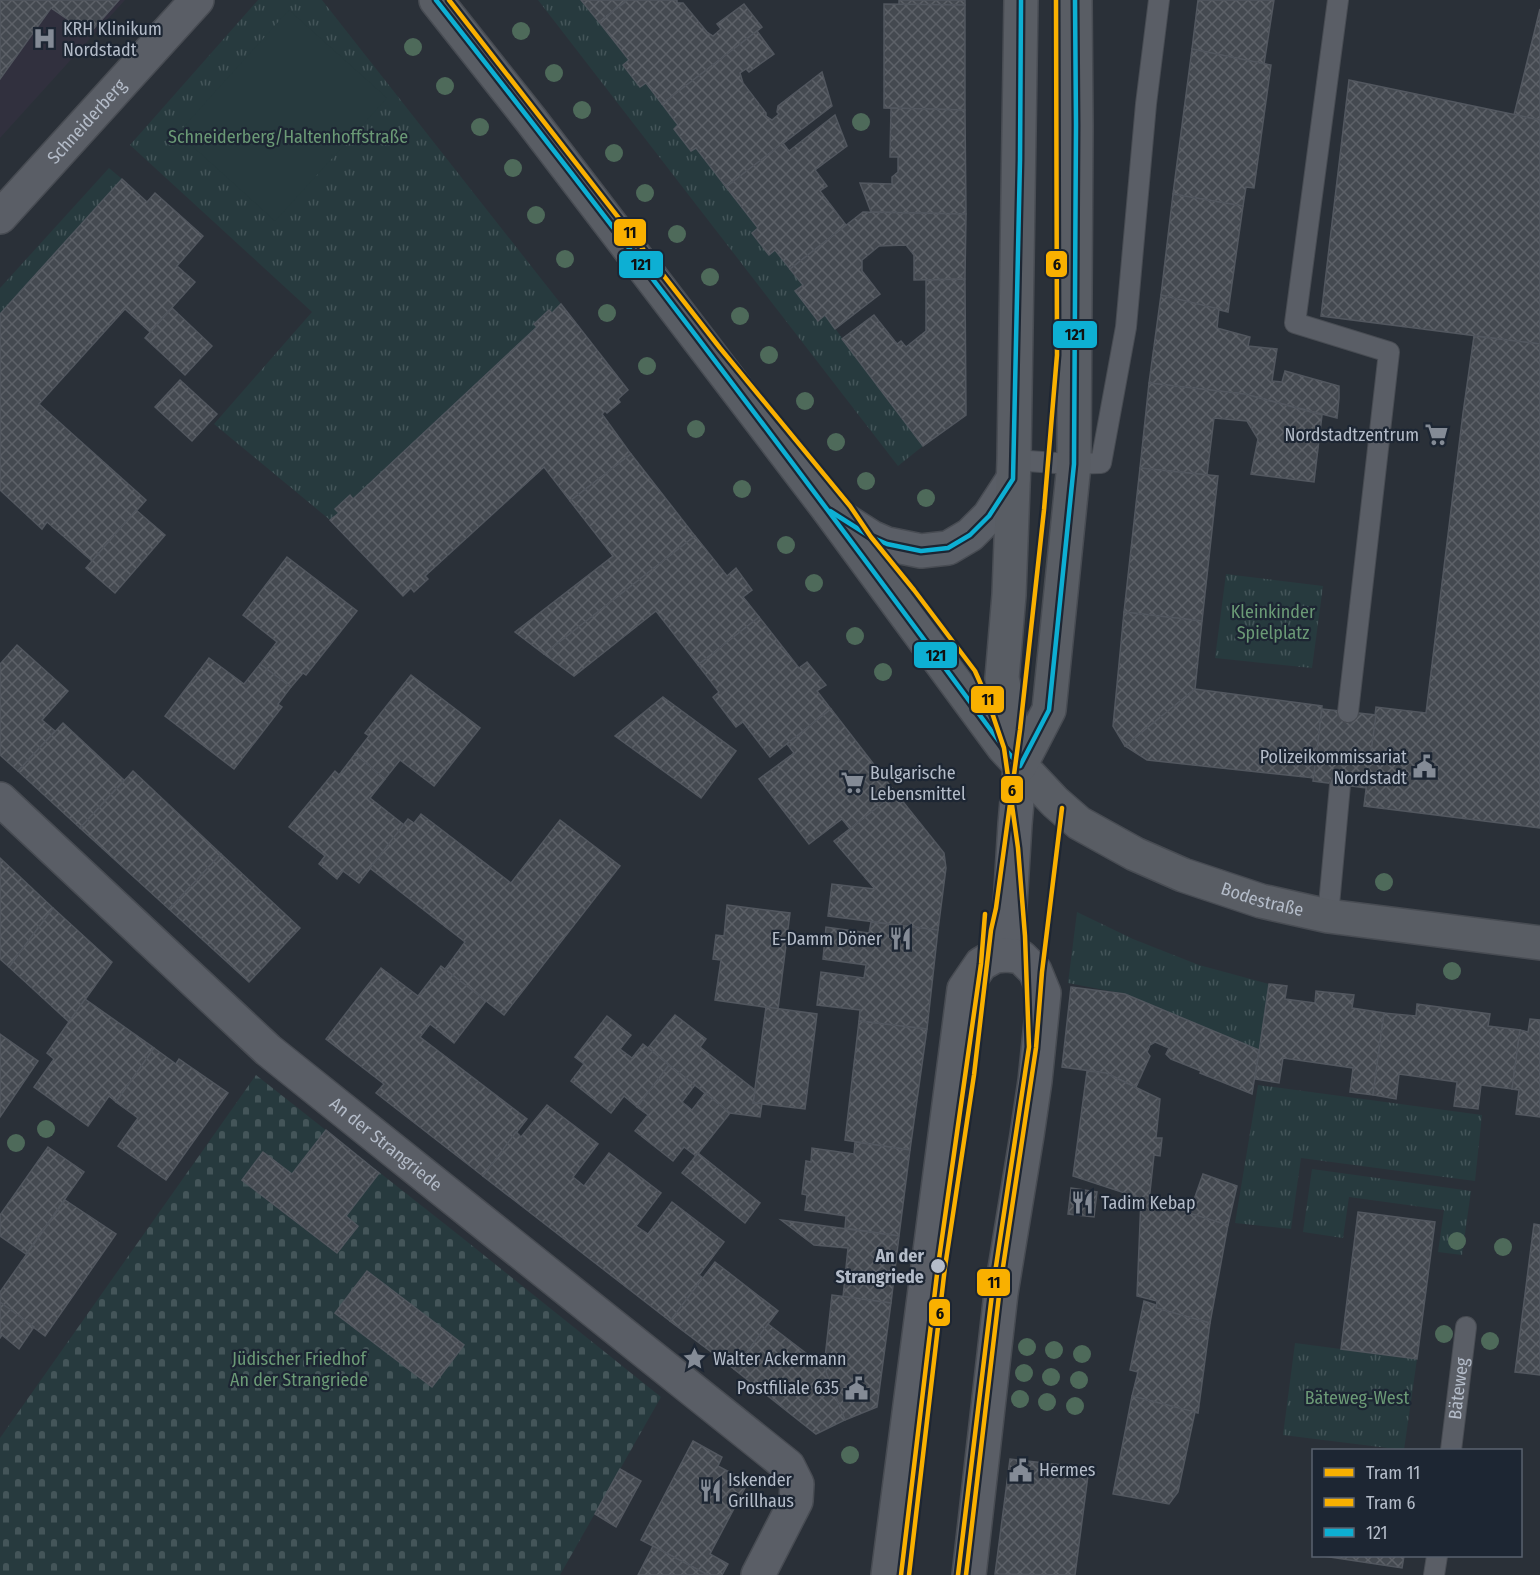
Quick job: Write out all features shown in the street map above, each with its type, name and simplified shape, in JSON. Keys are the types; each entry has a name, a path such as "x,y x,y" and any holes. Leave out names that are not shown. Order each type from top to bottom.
{"main road":[{"name":"Bodestraße","path":"436,0 531,120 828,509 1004,748 1055,802 1079,823 1135,854 1183,875 1261,901 1328,916 1540,943"},
{"path":"1020,766 1002,678 1009,595 1013,470 1022,0"},
{"path":"1020,766 1049,710 1074,464 1075,0"}],"street":[{"name":"Schneiderberg","path":"0,217 197,0"},
{"path":"828,509 871,537 887,544 921,551 948,548 970,535 988,516 1013,470"},
{"path":"1007,955 1020,766"},
{"name":"An der Strangriede","path":"0,799 268,1050 788,1466 797,1484 796,1501 758,1575"},
{"path":"888,1575 964,989 981,964 995,956 1007,955 1021,957 1035,971 1044,993 1032,1103 1001,1293 969,1575"}],"lane":[{"path":"1013,470 1101,463 1126,327 1146,104 1159,0"},
{"path":"1338,0 1295,323 1389,352 1348,712"},
{"path":"1328,916 1340,785"},
{"name":"Bäteweg","path":"1451,1449 1466,1327"},
{"path":"1434,1575 1437,1557"}],"shaded area":[{"name":"KRH Klinikum Nordstadt","path":"0,0 125,0 0,138"}],"green space":[{"name":"Schneiderberg/Haltenhoffstraße","path":"258,0 322,0 561,304 552,313 548,310 534,324 537,327 353,499 350,496 339,513 330,520 214,424 312,312 130,145"},
{"path":"538,0 581,0 629,60 623,65 640,87 646,83 678,125 674,129 691,151 696,148 758,228 752,234 769,255 775,250 803,285 795,291 818,321 825,315 923,446 898,466"},
{"path":"289,10 387,98 275,221 178,133"},
{"path":"109,168 122,179 0,314 0,288"},
{"name":"Kleinkinder Spielplatz","path":"1226,574 1323,586 1312,668 1215,658"},
{"path":"1077,912 1133,939 1199,965 1269,984 1259,1050 1125,994 1068,983"},
{"name":"Jüdischer Friedhof An der Strangriede","path":"256,1075 661,1397 560,1575 0,1575 0,1438"},
{"path":"1258,1085 1482,1115 1475,1181 1301,1158 1291,1229 1235,1223"},
{"path":"1312,1169 1471,1191 1462,1255 1438,1252 1444,1210 1349,1197 1343,1238 1303,1232"},
{"name":"Bäteweg-West","path":"1295,1343 1417,1359 1404,1449 1283,1435"}],"building":[{"path":"0,0 119,0 89,34 51,8 0,79"},
{"path":"581,0 628,0 599,22"},
{"path":"628,0 677,0 677,3 683,3 713,36 721,29 717,24 744,4 762,27 662,104 646,83 640,87 623,65 629,60 599,22"},
{"path":"899,0 965,0 965,5 899,5"},
{"path":"1198,0 1274,0 1264,64 1192,49"},
{"path":"884,4 965,5 965,110 884,108"},
{"path":"1540,9 1540,120 1514,115"},
{"path":"757,31 774,54 749,72 746,69 740,73 743,83 766,116 772,120 779,114 778,106 822,72 832,106 726,187 696,148 691,151 674,129 678,125 662,104"},
{"path":"1192,49 1271,65 1254,188 1246,187 1243,206 1173,194"},
{"path":"1349,80 1540,120 1540,344 1321,316"},
{"path":"891,108 965,110 966,214 871,212 860,183 892,184 892,177 898,172 898,157 890,157"},
{"path":"835,115 847,146 815,170 827,186 820,191 846,225 790,269 775,250 769,255 752,233 758,228 726,187 783,143 789,151"},
{"path":"122,179 147,202 155,193 203,236 177,266 195,282 150,332 125,309 39,404 146,500 92,561 47,522 42,529 0,490 0,314"},
{"path":"1173,194 1243,206 1228,312 1161,295"},
{"path":"863,212 966,214 965,279 914,280 914,255 906,245 879,246 862,260 862,271 880,294 835,329 825,315 818,321 795,291 803,285 790,269"},
{"path":"965,279 966,415 923,446 842,339 874,315 897,344 901,341 906,347 926,331 926,280"},
{"path":"1161,295 1219,309 1217,328 1250,337 1248,346 1277,349 1272,381 1282,382 1285,371 1339,386 1337,418 1245,394 1149,383"},
{"path":"561,304 628,390 618,399 620,402 607,413 605,411 602,414 631,454 570,501 544,467 425,576 428,579 414,592 411,588 403,596 330,520 339,513 335,509 350,495 353,499 537,327 534,324 549,310 552,313"},
{"path":"172,308 212,346 185,375 145,338"},
{"path":"1474,336 1540,344 1540,828 1364,806 1376,707 1426,713"},
{"path":"180,380 217,414 192,441 155,407"},
{"path":"1149,383 1245,394 1322,415 1314,482 1251,474 1258,439 1247,421 1214,418 1207,475 1140,468"},
{"path":"631,454 695,536 544,654 515,632 613,556 570,501"},
{"path":"1140,468 1218,476 1202,621 1124,612"},
{"path":"136,510 165,535 115,593 86,568"},
{"path":"695,536 727,576 736,568 752,590 743,597 759,617 698,665 656,611 574,676 544,654"},
{"path":"287,557 357,611 306,675 303,673 291,687 260,664 277,642 243,615"},
{"path":"1124,612 1202,621 1195,689 1125,746 1113,726"},
{"path":"759,617 799,668 807,662 826,685 817,691 831,709 770,757 743,722 736,727 713,697 719,692 698,665"},
{"path":"17,645 68,691 42,720 55,731 18,771 0,755 0,664"},
{"path":"209,658 244,684 260,664 291,687 278,704 282,707 234,769 165,716"},
{"path":"411,675 480,728 434,786 400,760 385,779 355,754 369,736 365,733"},
{"path":"1195,689 1322,706 1314,778 1147,760 1125,746"},
{"path":"663,697 736,751 701,798 615,736"},
{"path":"831,709 896,793 850,829 842,819 809,844 759,779 794,753 787,744"},
{"path":"1322,709 1376,715 1366,788 1313,781"},
{"path":"63,723 124,780 80,828 18,771"},
{"path":"355,754 385,779 370,798 404,825 359,883 343,871 337,879 319,864 325,856 289,827 335,771 339,775"},
{"path":"133,771 221,854 169,909 80,828"},
{"path":"896,793 944,853 946,868 938,930 828,916 832,884 875,889 834,841"},
{"path":"421,814 511,883 560,820 620,866 504,1015 445,969 465,942 370,868 408,819 414,823"},
{"path":"221,854 300,928 249,982 169,909"},
{"path":"0,858 53,908 9,967 0,959"},
{"path":"727,905 790,913 778,1009 715,1000 721,960 713,959 716,935 724,936"},
{"path":"53,908 112,962 69,1022 9,967"},
{"path":"871,922 938,930 927,1029 859,1021 860,1010 817,1005 821,972 864,978 866,965 823,959 826,927 869,933"},
{"path":"441,966 486,1001 454,1043 430,1024 420,1037 527,1119 483,1176 376,1093 384,1084 326,1039 381,968 418,996"},
{"path":"1269,984 1287,986 1285,999 1315,1003 1316,991 1354,995 1352,1008 1384,1013 1373,1095 1350,1092 1353,1068 1283,1058 1279,1083 1255,1079"},
{"path":"1071,987 1125,994 1259,1050 1252,1094 1171,1059 1166,1054 1169,1048 1155,1042 1150,1045 1147,1052 1150,1056 1136,1087 1106,1073 1062,1067"},
{"path":"85,999 154,1048 116,1102 109,1096 88,1126 34,1087 54,1059 47,1053"},
{"path":"1417,1004 1490,1014 1488,1026 1520,1030 1512,1089 1481,1085 1478,1109 1454,1106 1457,1082 1399,1074 1396,1099 1373,1095 1384,1013 1416,1016"},
{"path":"766,1007 817,1014 805,1109 753,1103"},
{"path":"675,1015 706,1039 700,1047 755,1090 753,1103 762,1103 760,1117 730,1113 648,1048"},
{"path":"607,1016 631,1035 620,1049 632,1058 643,1044 669,1065 637,1107 624,1096 611,1113 571,1081 584,1064 575,1057"},
{"path":"1530,1019 1540,1020 1540,1117 1516,1114 1519,1090 1512,1089 1520,1030 1528,1032"},
{"path":"859,1021 927,1029 910,1150 845,1140"},
{"path":"0,1034 38,1061 0,1117"},
{"path":"154,1048 176,1064 179,1059 228,1093 166,1180 118,1146 138,1118 116,1102"},
{"path":"669,1065 695,1085 682,1102 692,1110 705,1093 730,1113 696,1156 684,1147 673,1161 635,1131 648,1115 637,1107"},
{"path":"1087,1071 1106,1073 1160,1099 1156,1138 1162,1138 1160,1156 1154,1155 1149,1201 1073,1176"},
{"path":"547,1105 598,1144 573,1177 584,1186 609,1153 661,1193 636,1226 648,1234 672,1202 724,1242 699,1275 703,1278 670,1321 483,1176 516,1132 521,1137"},
{"path":"326,1130 379,1173 346,1216 358,1226 337,1253 242,1180 263,1152 292,1174"},
{"path":"855,1142 910,1150 899,1236 845,1228 846,1216 805,1210 807,1195 802,1194 806,1161 811,1162 812,1148 854,1154"},
{"path":"48,1147 84,1172 26,1254 0,1236 0,1215"},
{"path":"698,1153 760,1203 745,1223 682,1173"},
{"path":"1203,1174 1237,1186 1228,1225 1189,1214"},
{"name":"Tadim Kebap","path":"1071,1188 1097,1192 1094,1217 1068,1214"},
{"path":"1141,1198 1228,1225 1210,1323 1156,1308 1157,1301 1137,1296"},
{"path":"65,1200 116,1234 45,1336 0,1302 0,1292"},
{"path":"1358,1212 1435,1222 1417,1359 1341,1349"},
{"path":"781,1220 899,1236 891,1303 843,1297 848,1248 814,1245"},
{"path":"1534,1224 1540,1225 1540,1375 1515,1372"},
{"path":"715,1262 778,1311 734,1369 670,1321"},
{"path":"367,1271 464,1345 432,1387 335,1313"},
{"path":"832,1295 891,1303 877,1407 845,1420 824,1367"},
{"path":"1144,1301 1156,1305 1156,1308 1210,1323 1198,1413 1132,1396 1138,1372 1130,1370"},
{"path":"0,1302 34,1327 19,1349 2,1335 0,1338"},
{"path":"768,1324 824,1367 845,1420 816,1434 734,1369"},
{"path":"1132,1396 1195,1412 1178,1492 1169,1504 1113,1494"},
{"path":"693,1441 722,1457 718,1466 748,1482 710,1554 728,1564 722,1575 708,1575 641,1540"},
{"path":"1010,1459 1089,1468 1075,1575 995,1574"},
{"path":"620,1469 641,1481 616,1527 595,1514"},
{"path":"653,1546 708,1575 638,1575"},
{"path":"1330,1557 1404,1557 1402,1568"}],"tram line":[{"name":"11","path":"449,0 720,348 850,506 871,537 975,671 1004,748 1018,848 1025,936 1029,1047 993,1286 958,1575"},
{"name":"6","path":"909,1575 945,1267 974,1075 991,930 1020,730 1044,510 1057,355 1056,0"},
{"name":"6","path":"966,1575 1000,1287 1036,1048 1042,972 1062,808"},
{"name":"11","path":"901,1575 938,1266 981,964 985,914"}],"transit line":[{"name":"121","path":"436,0 652,278 1004,748 1020,766 1049,710 1074,464 1075,0"},
{"name":"121","path":"830,511 871,537 887,544 921,551 948,548 970,535 989,516 1013,479 1021,0"}],"place":[{"name":"KRH Klinikum Nordstadt","path":"45,39"},
{"name":"Nordstadtzentrum","path":"1437,435"},
{"name":"Polizeikommissariat Nordstadt","path":"1425,767"},
{"name":"Bulgarische Lebensmittel","path":"852,783"},
{"name":"E-Damm Döner","path":"900,939"},
{"name":"Tadim Kebap","path":"1083,1203"},
{"name":"An der Strangriede","path":"938,1266"},
{"name":"Walter Ackermann","path":"695,1359"},
{"name":"Postfiliale 635","path":"857,1388"},
{"name":"Hermes","path":"1021,1470"},
{"name":"Iskender Grillhaus","path":"710,1490"}]}
